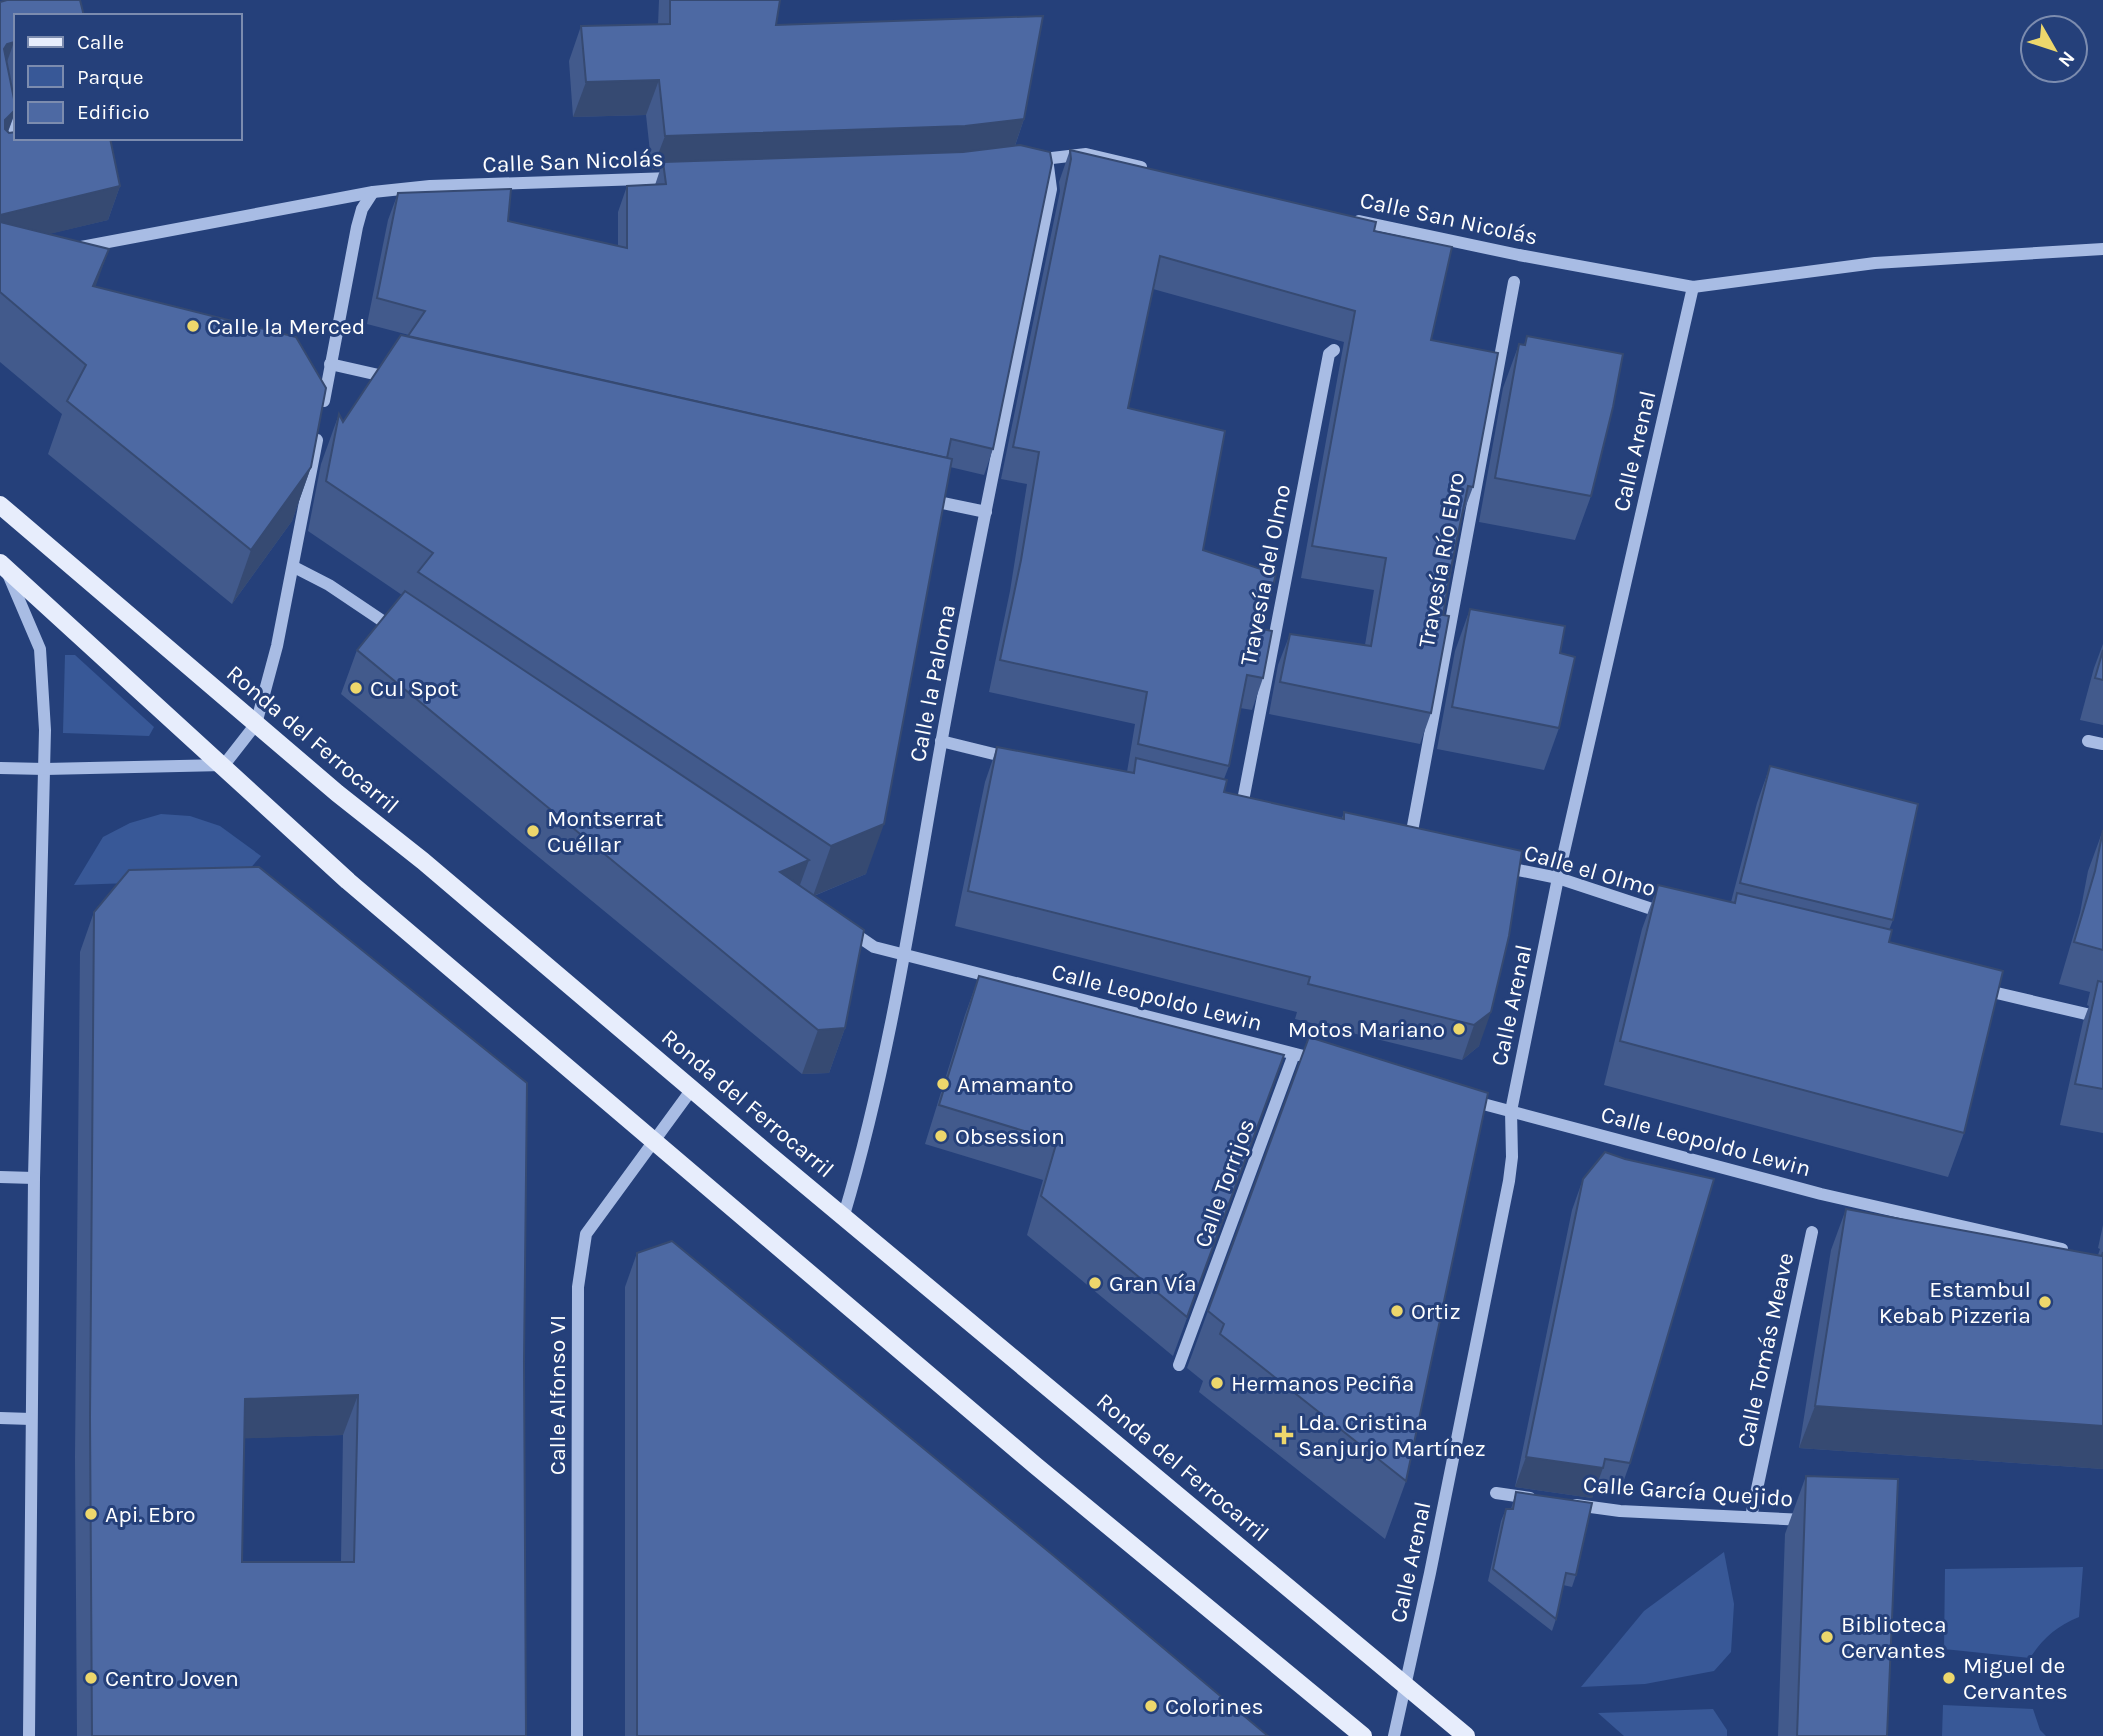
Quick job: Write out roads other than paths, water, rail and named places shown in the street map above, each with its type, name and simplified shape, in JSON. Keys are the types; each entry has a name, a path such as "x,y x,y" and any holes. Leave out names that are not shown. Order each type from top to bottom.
{"main road":[{"name":"Ronda del Ferrocarril","path":"0,505 337,793 423,861 1466,1736"},
{"path":"3,565 224,765 299,838 1026,1457 1363,1736"}],"street":[{"path":"0,84 13,143 10,151 0,158"},
{"path":"1023,161 1086,154 1153,170"},
{"name":"Calle la Paloma","path":"844,1215 865,1143 903,954 941,741 1051,189 1047,158"},
{"name":"Calle San Nicolás","path":"69,249 373,192 421,187 678,178"},
{"path":"320,418 356,227 362,209 373,192"},
{"name":"Calle San Nicolás","path":"1351,219 1519,255 1693,287 1875,263 2103,249"},
{"name":"Travesía Río Ebro","path":"1410,846 1514,282"},
{"name":"Calle Arenal","path":"1394,1736 1509,1181 1512,1157 1511,1111 1558,878 1693,287"},
{"name":"Travesía del Olmo","path":"1241,811 1329,354 1334,350"},
{"path":"330,364 405,381"},
{"path":"0,768 224,765 256,724 294,567 318,432"},
{"path":"914,496 986,512"},
{"path":"3,565 40,649 45,769 34,1178 29,1736"},
{"path":"294,567 329,585 409,638"},
{"path":"941,741 1020,760"},
{"path":"2088,741 2103,744"},
{"name":"Calle el Olmo","path":"1489,864 1558,878 1676,916"},
{"name":"Calle Leopoldo Lewin","path":"842,926 874,947 1332,1064"},
{"path":"1969,986 2103,1018"},
{"name":"Calle Torrijos","path":"1179,1365 1294,1054"},
{"name":"Calle Alfonso VI","path":"577,1736 578,1287 586,1234 692,1089"},
{"name":"Calle Leopoldo Lewin","path":"1458,1097 1821,1194 2076,1252"},
{"path":"0,1177 34,1178"},
{"name":"Calle Tomás Meave","path":"1751,1517 1812,1232"},
{"path":"0,1418 31,1419"},
{"path":"1496,1493 1537,1499"},
{"name":"Calle García Quejido","path":"1564,1503 1620,1511 1815,1521"}],"place":[{"name":"Calle la Merced","path":"193,326"},
{"name":"Cul Spot","path":"356,688"},
{"name":"Montserrat Cuéllar","path":"533,831"},
{"name":"Motos Mariano","path":"1459,1029"},
{"name":"Amamanto","path":"943,1084"},
{"name":"Obsession","path":"941,1136"},
{"name":"Gran Vía","path":"1095,1283"},
{"name":"Estambul Kebab Pizzeria","path":"2045,1302"},
{"name":"Ortiz","path":"1397,1311"},
{"name":"Hermanos Peciña","path":"1217,1383"},
{"name":"Lda. Cristina Sanjurjo Martínez","path":"1284,1435"},
{"name":"Api. Ebro","path":"91,1514"},
{"name":"Biblioteca Cervantes","path":"1827,1637"},
{"name":"Centro Joven","path":"91,1678"},
{"name":"Miguel de Cervantes","path":"1949,1678"},
{"name":"Colorines","path":"1151,1706"}]}
